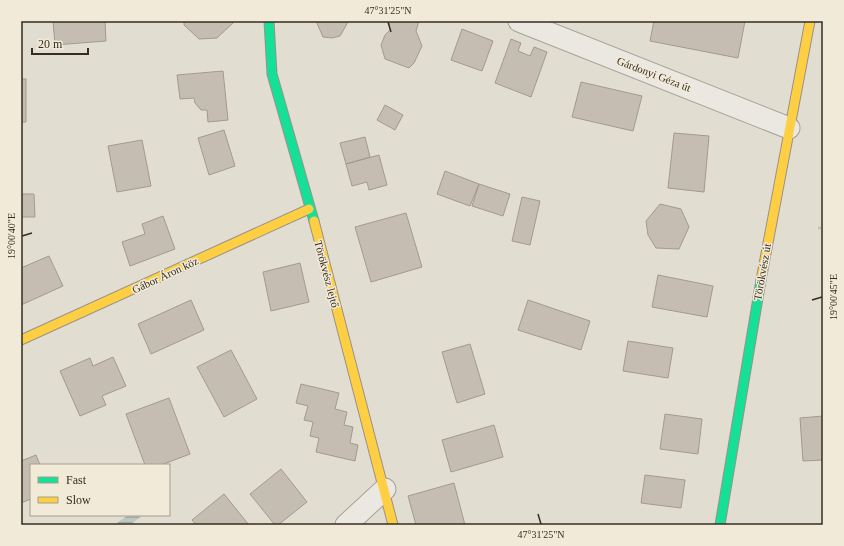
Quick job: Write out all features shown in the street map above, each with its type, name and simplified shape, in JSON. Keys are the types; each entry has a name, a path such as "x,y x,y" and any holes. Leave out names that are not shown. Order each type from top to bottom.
{"street":[{"name":"Törökvész lejtő","path":"269,21 272,74 301,173 309,209 385,489 393,525"},
{"name":"Gárdonyi Géza út","path":"520,21 789,128"},
{"name":"Törökvész út","path":"720,525 743,380 810,21"},
{"name":"Gábor Áron köz","path":"21,340 309,209"},
{"path":"346,525 385,489"}],"path":[{"path":"818,228 823,228"}],"shaded area":[{"path":"127,516 142,516 130,525 118,525 117,523"}],"building":[{"path":"53,21 105,21 106,41 55,45"},
{"path":"184,21 235,21 217,38 199,39 184,25"},
{"path":"316,21 348,22 340,36 332,38 323,37"},
{"path":"389,21 419,21 416,31 422,46 414,63 409,68 385,59 381,45 385,35 390,30"},
{"path":"654,21 745,21 738,58 650,41"},
{"path":"462,29 493,41 482,71 451,60"},
{"path":"511,39 521,43 518,51 530,56 534,47 547,52 531,97 495,83"},
{"path":"223,71 228,120 208,122 207,110 201,110 195,103 194,98 180,99 177,75"},
{"path":"21,79 26,79 26,122 21,122"},
{"path":"581,82 642,96 633,131 572,117"},
{"path":"385,105 403,115 395,130 377,120"},
{"path":"224,130 235,166 209,175 198,138"},
{"path":"674,133 709,136 704,192 668,188"},
{"path":"365,137 370,157 346,164 340,143"},
{"path":"142,140 151,186 117,192 108,146"},
{"path":"379,155 387,185 369,190 367,182 352,186 346,164"},
{"path":"445,171 479,184 470,206 437,194"},
{"path":"479,184 510,194 503,216 472,206"},
{"path":"21,194 34,194 35,217 21,217"},
{"path":"522,197 540,201 530,245 512,241"},
{"path":"660,204 681,209 689,227 679,249 656,248 648,235 646,221"},
{"path":"406,213 422,267 371,282 355,227"},
{"path":"163,216 175,249 130,266 122,242 145,234 142,224"},
{"path":"49,256 63,286 21,305 21,268"},
{"path":"300,263 309,302 271,311 263,272"},
{"path":"658,275 713,286 707,317 652,307"},
{"path":"191,300 204,330 151,354 138,324"},
{"path":"528,300 590,321 581,350 518,330"},
{"path":"628,341 673,348 668,378 623,371"},
{"path":"470,344 485,394 457,403 442,352"},
{"path":"231,350 257,399 224,417 197,367"},
{"path":"113,357 126,386 102,396 106,405 80,416 60,371 90,358 93,366"},
{"path":"301,384 339,393 335,409 347,412 344,425 353,427 350,443 358,445 355,461 316,452 319,438 310,436 313,422 304,420 308,406 296,403"},
{"path":"169,398 190,454 164,464 145,464 126,414"},
{"path":"665,414 702,419 698,454 660,449"},
{"path":"823,416 823,460 803,461 800,418"},
{"path":"494,425 503,457 451,472 442,440"},
{"path":"36,455 40,464 30,464 30,499 21,503 21,461"},
{"path":"281,469 307,502 278,525 275,525 250,494"},
{"path":"645,475 685,480 681,508 641,503"},
{"path":"454,483 465,525 416,525 408,496"},
{"path":"224,494 249,525 196,525 192,520"}],"traffic: fast":[{"path":"269,21 272,74 314,221"},
{"path":"720,525 761,280"}],"traffic: slow":[{"path":"761,280 810,21"},
{"path":"21,340 309,209"},
{"path":"314,221 393,525"}]}
